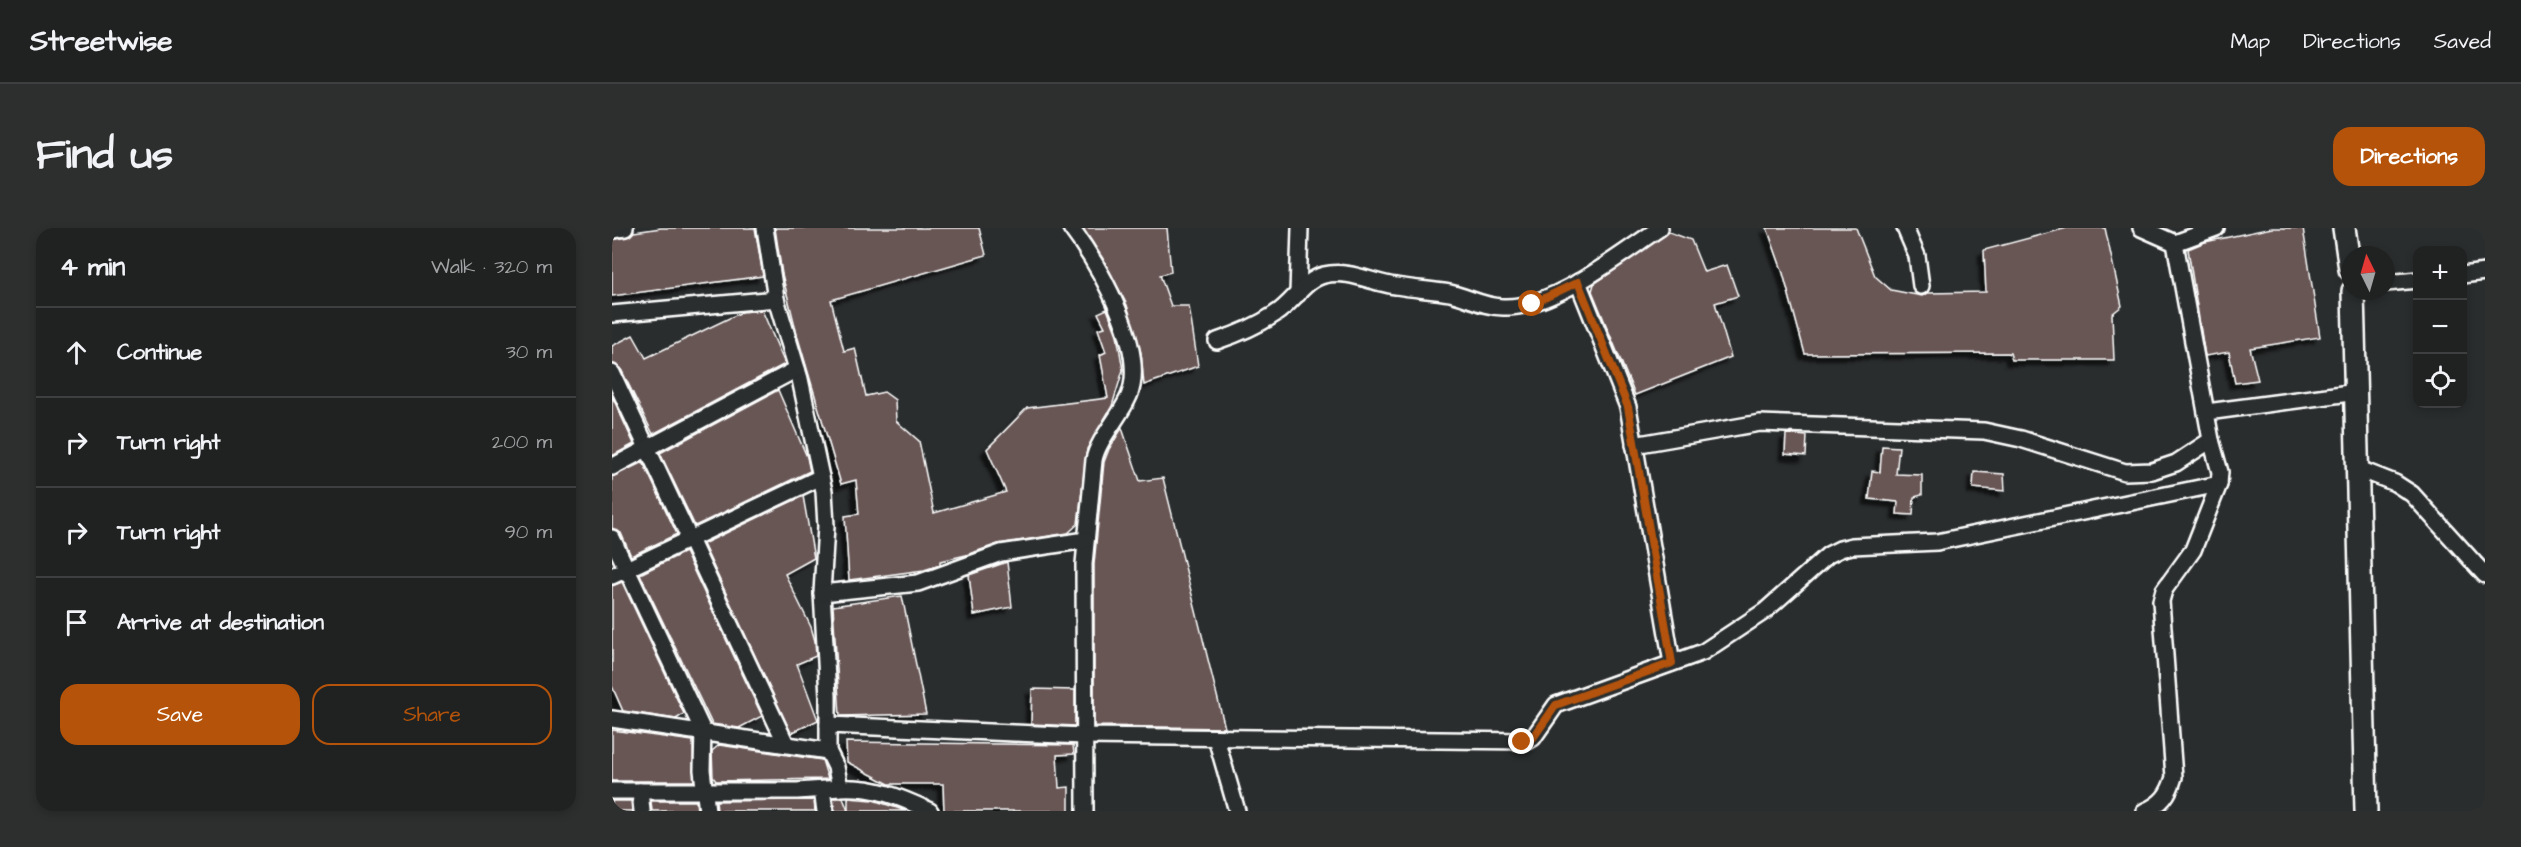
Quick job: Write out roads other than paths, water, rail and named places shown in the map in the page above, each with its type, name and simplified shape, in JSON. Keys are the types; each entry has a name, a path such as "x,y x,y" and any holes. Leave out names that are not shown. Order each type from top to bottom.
{"street":[{"path":"612,230 626,228"},
{"path":"765,228 776,299 797,369 821,477 826,526 822,593 828,751 836,767 840,788"},
{"path":"1071,228 1106,280 1123,324 1133,359 1134,383 1119,416 1095,452 1084,564 1085,811"},
{"path":"1298,294 1300,228"},
{"path":"1217,340 1244,332 1276,314 1311,280 1325,274 1346,273 1391,285 1452,294 1484,305 1504,308 1532,304 1578,282 1660,228"},
{"path":"1905,228 1917,256 1921,286"},
{"path":"2141,228 2175,243 2216,228"},
{"path":"2344,228 2347,246"},
{"path":"2145,811 2156,806 2169,793 2174,777 2161,601 2164,590 2193,550 2218,484 2220,472 2211,440 2175,243"},
{"path":"2467,274 2485,272"},
{"path":"2395,283 2413,281"},
{"path":"1578,282 1628,407 1672,663"},
{"path":"612,314 776,299"},
{"path":"2353,300 2366,811"},
{"path":"612,467 797,369"},
{"path":"612,373 786,744"},
{"path":"2207,412 2357,392"},
{"path":"1634,445 1760,423 1984,430 2021,439 2125,472 2152,471 2176,463 2211,440"},
{"path":"2359,469 2396,483 2412,494 2485,575"},
{"path":"612,576 821,477"},
{"path":"828,725 1083,736 1316,737 1522,742 1533,738 1556,705 1703,652 1765,611 1828,555 1840,549 1852,546 1937,542 2218,484"},
{"path":"612,538 703,731 702,770 707,811"},
{"path":"822,593 918,583 1001,553 1086,540"},
{"path":"612,719 828,751"},
{"path":"1216,738 1237,811"},
{"path":"612,791 822,790 859,787 882,791 930,811"},
{"path":"822,790 825,811"},
{"path":"640,791 642,811"}]}
